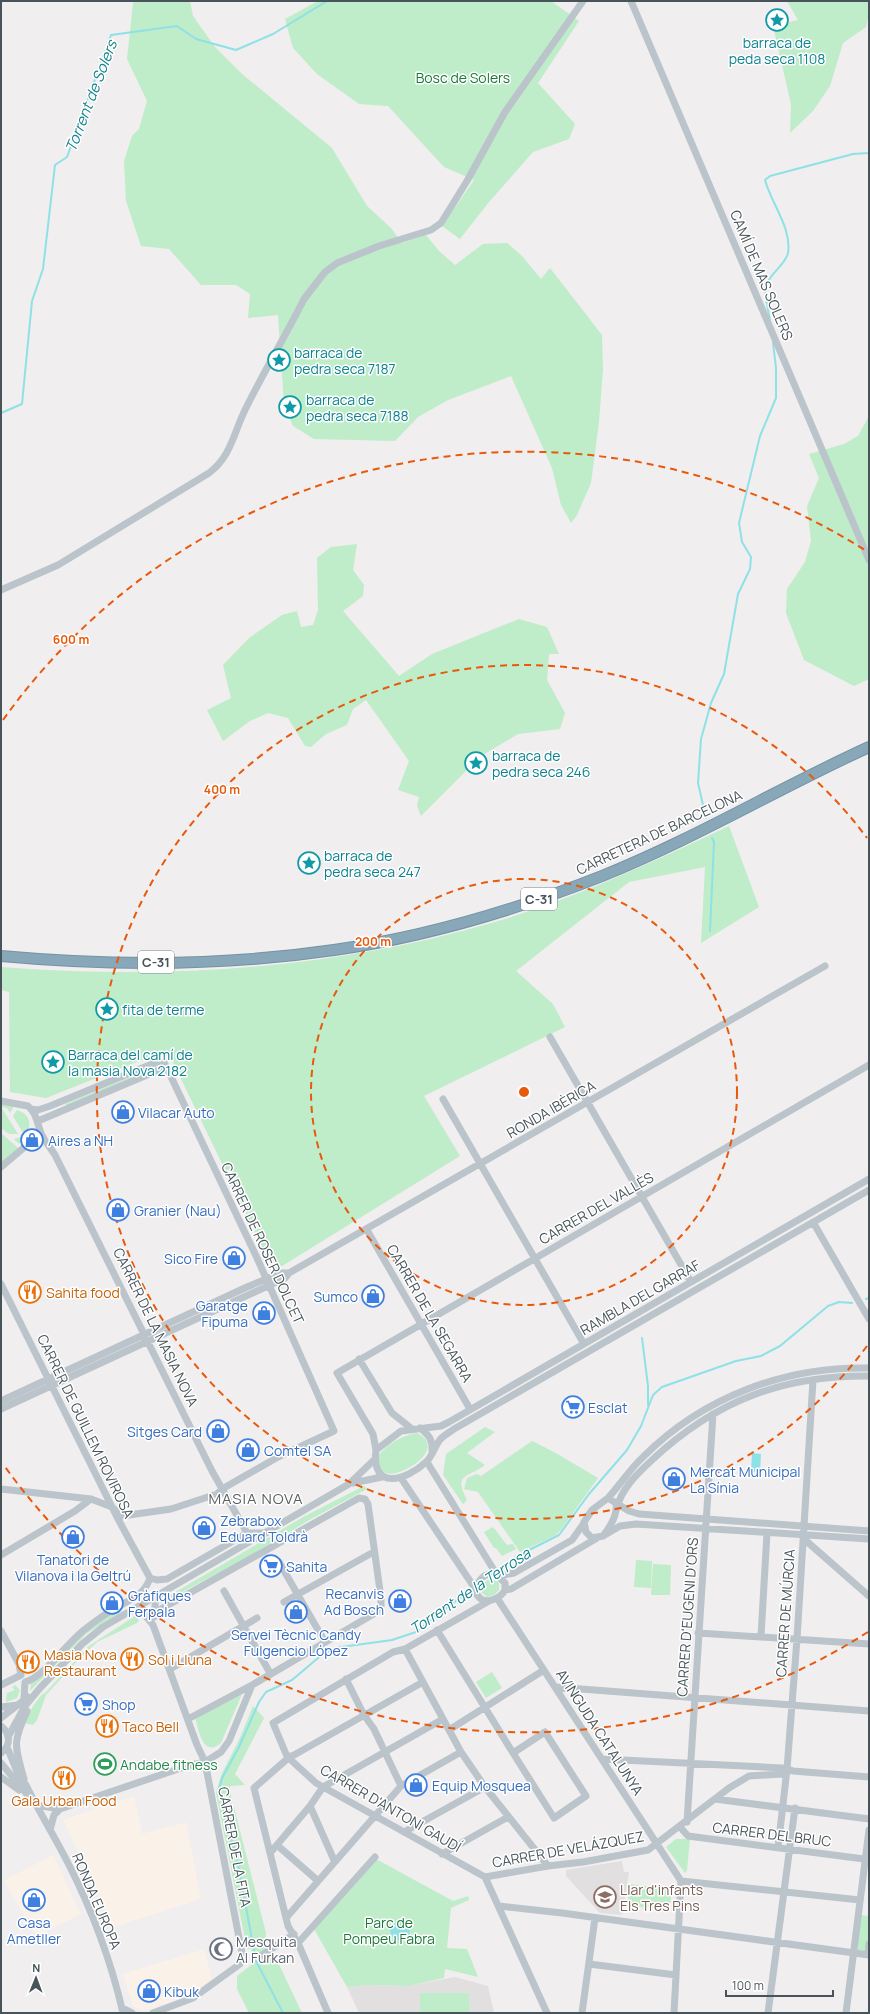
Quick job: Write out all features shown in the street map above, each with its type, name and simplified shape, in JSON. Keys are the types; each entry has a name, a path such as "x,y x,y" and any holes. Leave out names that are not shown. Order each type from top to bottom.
{"highway":[{"name":"CARRETERA DE BARCELONA","path":"1,956 122,962 192,962 288,955 366,944 436,930 519,906 602,876 869,747"},
{"path":"1,952 20,954 24,958"}],"street":[{"path":"1,590 36,576 69,558 209,473 218,464 232,446 244,412 304,299 313,286 325,272 337,263 366,251 431,230 441,223 505,112 583,1"},
{"name":"CAMÍ DE MAS SOLERS","path":"631,1 869,560"},
{"name":"RONDA IBÈRICA","path":"1,1409 149,1341 267,1282 280,1273 289,1273 367,1230 825,966"},
{"path":"550,1037 691,1282"},
{"path":"1,1101 28,1106 31,1109 38,1110 161,1061 164,1062 166,1067 38,1120"},
{"name":"CARRER DEL VALLÈS","path":"376,1450 373,1434 337,1373 869,1066"},
{"name":"CARRER DE ROSER DOLCET","path":"166,1067 267,1282 334,1431 278,1457 222,1488"},
{"path":"443,1099 584,1344"},
{"name":"CARRER DE LA MASIA NOVA","path":"31,1109 38,1120 41,1133 55,1155 222,1488 247,1533"},
{"path":"1,1167 41,1133"},
{"name":"RAMBLA DEL GARRAF","path":"420,1428 441,1426 470,1410 869,1179"},
{"name":"RAMBLA DEL GARRAF","path":"429,1458 439,1440 454,1429 869,1190"},
{"path":"813,1222 869,1319"},
{"name":"CARRER DE LA SEGARRA","path":"367,1230 470,1410"},
{"name":"RONDA IBÈRICA","path":"1,1401 145,1334 267,1282"},
{"name":"CARRER DE GUILLEM ROVIROSA","path":"1,1284 112,1507 150,1578"},
{"path":"360,1359 392,1413 412,1429"},
{"path":"465,1614 474,1607 478,1583 485,1574 492,1573 498,1575 514,1573 572,1540 592,1510 608,1498 643,1457 693,1417 736,1393 795,1374 835,1369 869,1368"},
{"path":"600,1537 613,1519 622,1493 647,1465 669,1444 713,1414 755,1393 794,1382 842,1375 869,1376"},
{"name":"CARRER DE MÚRCIA","path":"778,1848 787,1769 797,1639 813,1380"},
{"name":"CARRER D'EUGENI D'ORS","path":"686,1822 707,1519 711,1426 713,1414"},
{"path":"420,1428 429,1435 433,1442 429,1458 401,1478 388,1480 382,1477 377,1469 375,1459 376,1450 402,1432 420,1428"},
{"path":"429,1458 498,1575 505,1583 505,1590"},
{"path":"1,1753 7,1747 8,1737 28,1700 82,1644 103,1627 349,1484 375,1459"},
{"path":"349,1484 382,1477"},
{"path":"401,1478 482,1600 497,1598 505,1590 511,1589 620,1526 636,1524 767,1533 804,1538 869,1539"},
{"path":"1,1489 91,1499 112,1507 122,1516 171,1509 217,1494 222,1488"},
{"path":"154,1613 359,1498 365,1499 368,1504 381,1606 377,1612 252,1684 188,1718"},
{"path":"608,1498 617,1505 639,1514 869,1531"},
{"path":"1,1555 75,1511 91,1499"},
{"path":"584,1522 584,1527 589,1536 600,1537"},
{"path":"24,1682 38,1676 70,1640 113,1610 140,1595 150,1578 157,1580 167,1579 247,1533 266,1533"},
{"path":"761,1636 767,1533"},
{"path":"804,1538 869,1596"},
{"path":"284,1602 370,1554"},
{"path":"279,1562 325,1642"},
{"path":"224,1591 270,1673"},
{"name":"CARRER DE LA FITA","path":"153,1625 156,1596"},
{"name":"AVINGUDA CATALUNYA","path":"497,1598 681,1881"},
{"path":"288,1756 273,1723 395,1651 405,1649 489,1600"},
{"path":"113,1610 145,1603"},
{"name":"CARRER DE LA FITA","path":"134,1609 145,1615 153,1625 197,1745 206,1762 242,1953 240,1964 193,1998 153,2013"},
{"path":"170,1669 257,1618"},
{"path":"437,1630 513,1753 554,1818 586,1796 545,1732 513,1753"},
{"path":"1,1631 19,1664 20,1675 24,1682 28,1700 15,1746 25,1789"},
{"path":"698,1633 869,1644"},
{"path":"405,1649 461,1752 484,1787 548,1866"},
{"path":"449,1730 544,1670"},
{"path":"1,1685 20,1675"},
{"path":"346,1679 364,1715 374,1729 401,1786"},
{"path":"328,2013 294,1934 288,1926 254,1788 286,1760 288,1756 294,1755 423,1682"},
{"path":"50,1830 54,1815 60,1809 187,1766 206,1762 221,1752 229,1741 252,1684"},
{"path":"555,1687 869,1711"},
{"path":"1,1707 18,1704 28,1700"},
{"path":"1,1718 18,1704"},
{"path":"270,1853 310,1806 323,1787 443,1719"},
{"path":"1,1726 6,1731 8,1737"},
{"name":"RONDA EUROPA","path":"7,1747 25,1789 68,1863 89,1908 103,1944 122,2011"},
{"path":"286,1918 334,1860 376,1816 401,1786 461,1752"},
{"name":"CARRER D'ANTONI GAUDÍ","path":"288,1756 316,1783 485,1877"},
{"path":"602,1759 787,1769"},
{"name":"RONDA EUROPA","path":"1,1763 25,1789"},
{"name":"CARRER DE VELÁZQUEZ","path":"485,1877 548,1866 583,1862 648,1850 715,1799 749,1776 783,1774 787,1769 793,1771 869,1777"},
{"path":"1,1777 25,1789"},
{"path":"404,1832 484,1787"},
{"path":"715,1799 783,1806 869,1819"},
{"path":"35,1804 60,1809"},
{"path":"310,1806 334,1860"},
{"path":"768,2013 776,1942 795,1808"},
{"path":"442,1854 508,1817"},
{"name":"CARRER DEL BRUC","path":"680,1827 688,1836 864,1859"},
{"path":"846,2013 864,1859 869,1830"},
{"path":"277,1845 318,1880"},
{"path":"298,1943 375,1857"},
{"path":"485,1877 547,2013"},
{"path":"674,2013 681,1881 860,1900"},
{"path":"499,1906 776,1942 854,1954 868,1955 869,1944"},
{"path":"582,2013 595,1918"},
{"path":"259,1957 294,1934"},
{"path":"589,1964 676,1975"},
{"path":"122,2011 132,2013"}],"shaded area":[{"path":"134,1796 142,1834 186,1822 201,1899 113,1927 63,1820"},
{"path":"53,1855 81,1914 37,1936 3,1881"},
{"name":"Llar d'infants Els Tres Pins","path":"622,1861 624,1872 629,1872 622,1915 600,1913 566,1876 566,1870"},
{"path":"204,1949 212,1979 187,1996 150,2009 141,2010 133,2006 123,1974"},
{"path":"455,1977 488,1986 494,2013 359,2013 347,1987 369,1985 408,1986"}],"green space":[{"path":"138,1 190,1 193,16 215,47 242,74 332,148 367,206 391,228 402,243 426,235 439,251 455,265 483,244 507,243 522,256 541,279 550,268 602,335 603,369 599,422 591,483 577,515 571,523 561,505 552,468 511,376 448,400 418,417 395,441 314,439 293,426 284,404 278,315 248,318 250,294 236,285 201,285 169,249 141,246 126,201 124,161 132,136 139,129 147,101 127,59 133,3"},
{"name":"Bosc de Solers","path":"318,1 551,1 579,21 538,83 575,124 569,139 533,152 489,202 460,239 442,226 474,180 444,167 388,106 359,104 317,74 293,48 285,19"},
{"path":"787,1 869,1 869,15 866,27 843,43 830,86 813,111 790,133 791,104 773,26 798,20"},
{"path":"869,416 869,679 854,686 804,660 786,613 787,589 805,562 811,541 807,506 819,478 809,454 844,444 858,436"},
{"path":"357,544 353,570 364,585 363,596 343,611 399,676 432,654 519,619 547,627 559,654 549,654 547,680 565,713 560,729 518,734 481,756 421,816 417,806 419,797 398,790 409,761 366,700 353,709 347,725 326,734 311,747 305,746 288,718 268,713 250,721 223,741 207,710 231,698 223,665 249,638 282,615 297,611 301,627 313,625 318,610 317,558 331,547"},
{"path":"729,826 759,907 701,943 705,867 629,882 516,971 553,1004 565,1027 424,1096 460,1156 274,1271 167,1050 46,1098 10,1092 9,992 1,990 1,967 63,971 188,971 250,967 374,951 435,938 495,922 555,902 585,891 672,853"},
{"path":"143,1072 143,1074 66,1106 65,1104"},
{"path":"1,1105 14,1106 10,1113 7,1108 1,1107"},
{"path":"1,1107 18,1134 9,1134 1,1128"},
{"path":"17,1110 27,1116 29,1120 26,1135 19,1144 14,1139 25,1136 13,1116"},
{"path":"1,1133 18,1148 1,1163"},
{"path":"485,1427 495,1432 467,1453 485,1465 464,1477 462,1480 463,1491 467,1500 463,1504 443,1475 446,1454"},
{"path":"417,1433 426,1440 428,1447 425,1454 410,1467 401,1472 392,1474 384,1472 380,1466 378,1457 385,1448 395,1441"},
{"path":"532,1441 598,1478 556,1535 520,1552 478,1492 464,1489 467,1478 477,1474 481,1476"},
{"path":"364,1486 367,1489 311,1519 241,1561 161,1603 161,1601 167,1597 305,1516"},
{"path":"493,1527 507,1545 513,1544 516,1549 502,1556 496,1548 494,1548 484,1532"},
{"path":"636,1560 652,1561 651,1588 634,1587"},
{"path":"653,1564 671,1565 670,1595 651,1595"},
{"path":"489,1579 499,1582 499,1590 494,1595 487,1597 481,1592 481,1585"},
{"path":"123,1611 86,1634 30,1691 31,1682 74,1642 110,1614"},
{"path":"135,1616 139,1620 137,1623 97,1642 80,1658 46,1695 37,1720 33,1725 24,1723 33,1706 43,1693 44,1694 89,1646"},
{"path":"492,1672 502,1688 486,1698 476,1682"},
{"path":"15,1685 20,1690 17,1698 6,1702 7,1693 15,1690 12,1687"},
{"path":"242,1694 221,1743 215,1747 206,1745 200,1736 195,1718"},
{"path":"253,1706 264,1718 235,1774 245,1785 230,1786 232,1807 234,1807 266,1933 265,1949 253,1957 251,1949 247,1949 216,1793 222,1773 239,1740"},
{"path":"676,1839 690,1839 687,1870 685,1873 666,1847"},
{"name":"Parc de Pompeu Fabra","path":"376,1859 453,1901 468,1896 469,1900 451,1908 447,1948 467,1949 478,1977 445,1969 444,1978 408,1986 369,1985 347,1987 314,1929"},
{"path":"630,1884 672,1890 669,1911 627,1905"},
{"path":"860,1915 869,1916 869,1935 866,1952 856,1950"},
{"path":"274,1954 302,2013 249,2013 237,1989 237,1976 255,1962"},
{"path":"420,1993 469,1993 469,2013 420,2013"}],"water":[{"path":"752,1453 761,1454 760,1472 751,1472"},
{"path":"400,1920 407,1923 410,1930 407,1937 400,1940 393,1937 390,1930 393,1923"}],"waterway":[{"name":"Torrent de Solers","path":"1,413 22,404 32,301 43,269 55,165 67,157 111,35 177,26 196,39 236,50 273,34 327,1"},
{"path":"770,321 766,299 767,282 784,262 788,253 788,244 784,225 765,180 770,176 853,154 869,153"},
{"path":"706,818 698,783 701,739 711,703 724,674 738,594 750,569 751,557 742,542 739,523 760,436 776,398 776,368 773,343"},
{"path":"710,931 714,842 712,838"},
{"name":"Torrent de la Terrosa","path":"496,1571 517,1556 559,1535 589,1494 627,1450 641,1426 653,1395 662,1387 736,1361 761,1356 780,1346 828,1306 839,1302 852,1303"},
{"path":"642,1338 648,1386 648,1405"},
{"name":"Torrent de la Terrosa","path":"283,2013 256,1961 238,1864 219,1789 222,1778 238,1749 259,1702 266,1692 292,1680 324,1653 341,1647 392,1640 416,1632 471,1589"}],"place":[{"name":"barraca de peda seca 1108","path":"777,20"},
{"name":"barraca de pedra seca 7187","path":"279,360"},
{"name":"barraca de pedra seca 7188","path":"290,407"},
{"name":"barraca de pedra seca 246","path":"476,763"},
{"name":"barraca de pedra seca 247","path":"309,863"},
{"name":"fita de terme","path":"107,1009"},
{"name":"Barraca del camí de la masia Nova 2182","path":"53,1062"},
{"name":"Vilacar Auto","path":"123,1112"},
{"name":"Aires a NH","path":"32,1140"},
{"name":"Granier (Nau)","path":"118,1210"},
{"name":"Sico Fire","path":"234,1258"},
{"name":"Sahita food","path":"30,1292"},
{"name":"Sumco","path":"373,1296"},
{"name":"Garatge Fipuma","path":"264,1313"},
{"name":"Esclat","path":"573,1407"},
{"name":"Sitges Card","path":"218,1431"},
{"name":"Comtel SA","path":"248,1450"},
{"name":"Mercat Municipal La Sínia","path":"674,1479"},
{"name":"Zebrabox Eduard Toldrà","path":"204,1528"},
{"name":"Tanatori de Vilanova i la Geltrú","path":"73,1537"},
{"name":"Sahita","path":"271,1566"},
{"name":"Recanvis Ad Bosch","path":"400,1601"},
{"name":"Gràfiques Ferpala","path":"112,1603"},
{"name":"Servei Tècnic Candy Fulgencio López","path":"296,1612"},
{"name":"Sol i Lluna","path":"132,1659"},
{"name":"Masia Nova Restaurant","path":"28,1662"},
{"name":"Shop","path":"86,1704"},
{"name":"Taco Bell","path":"107,1726"},
{"name":"Andabe fitness","path":"105,1764"},
{"name":"Gala Urban Food","path":"64,1778"},
{"name":"Equip Mosquea","path":"416,1785"},
{"name":"Llar d'infants Els Tres Pins","path":"605,1897"},
{"name":"Casa Ametller","path":"34,1900"},
{"name":"Mesquita Al Furkan","path":"221,1949"},
{"name":"Kibuk","path":"149,1991"}],"district":[{"name":"MASIA NOVA","path":"256,1498"}]}
